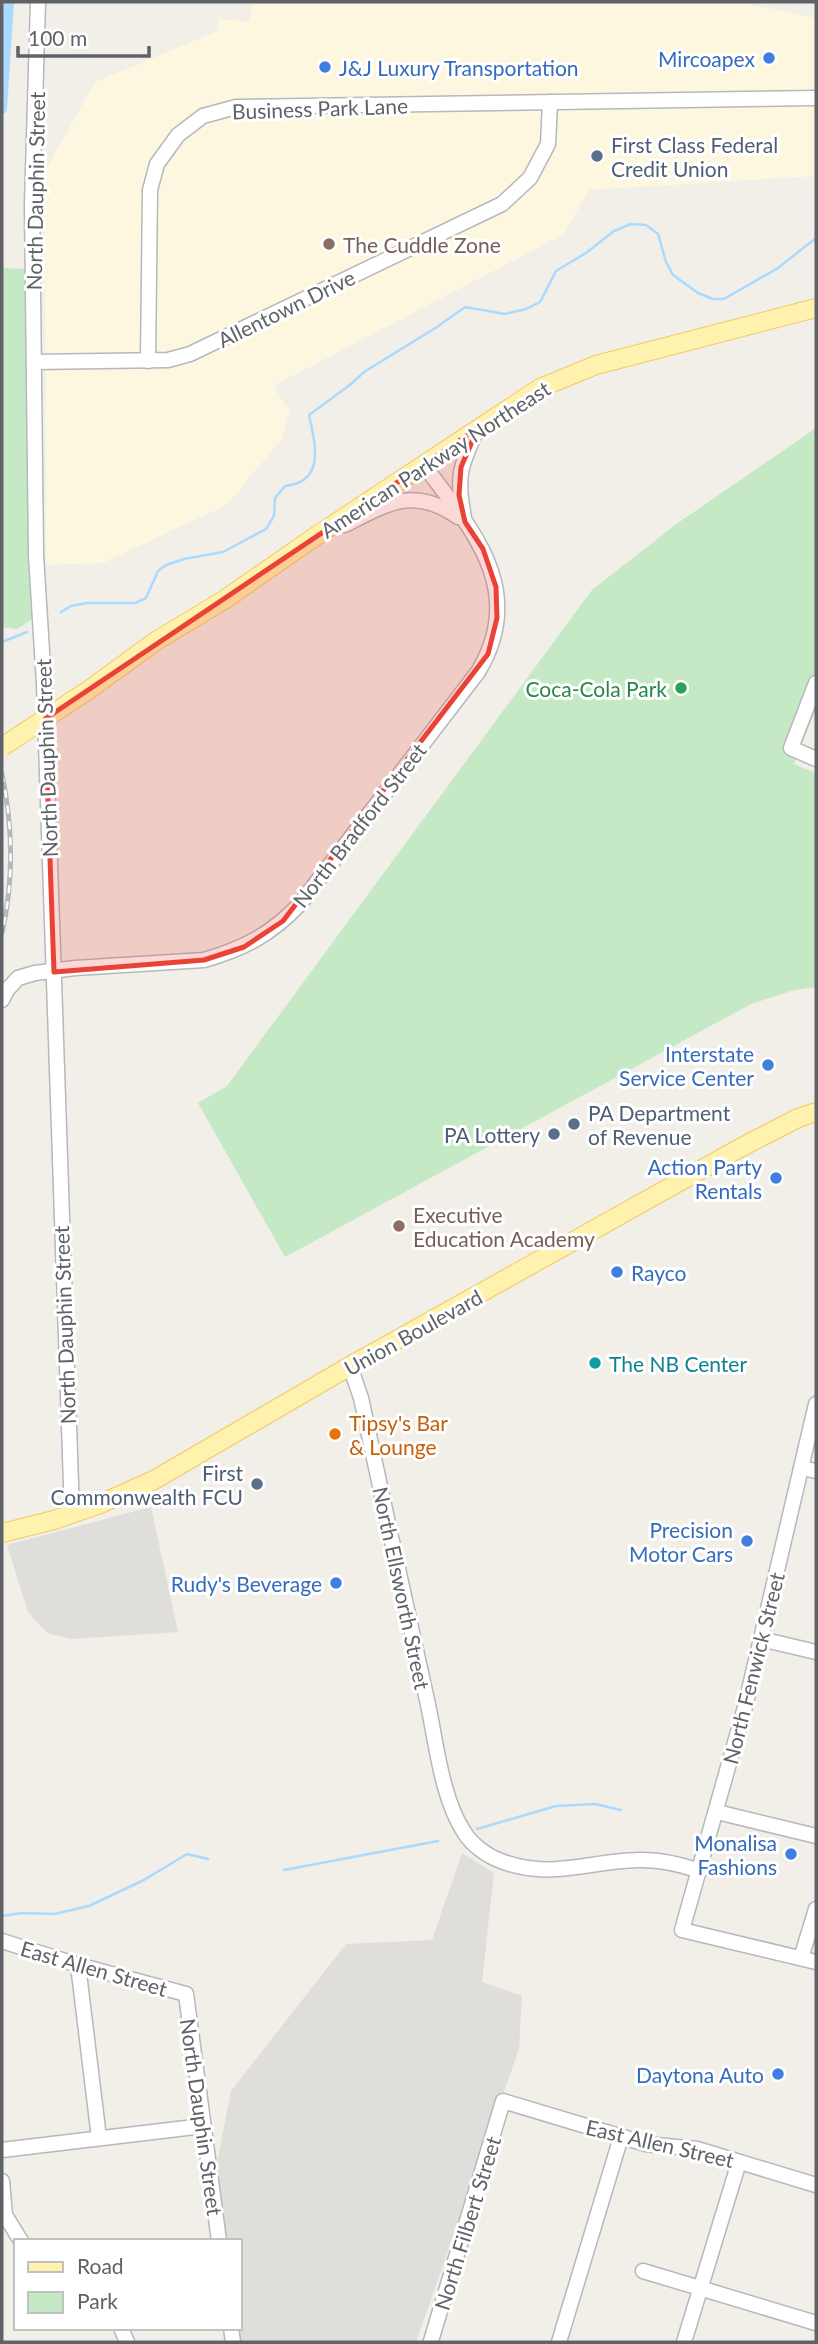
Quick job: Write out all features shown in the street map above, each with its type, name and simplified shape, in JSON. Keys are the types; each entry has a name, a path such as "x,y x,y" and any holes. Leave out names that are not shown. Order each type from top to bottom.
{"main road":[{"name":"American Parkway Northeast","path":"2,747 523,397 575,372 816,308"},
{"name":"Union Boulevard","path":"2,1533 72,1514 127,1493 198,1456 350,1366 740,1148 798,1118 816,1112"}],"street":[{"name":"North Dauphin Street","path":"38,2 32,204 36,555 44,684 72,1514"},
{"name":"Business Park Lane","path":"148,361 150,190 157,164 178,135 202,116 236,107 816,98"},
{"name":"Allentown Drive","path":"148,361 168,360 190,354 502,204 530,178 548,144 550,102"},
{"path":"34,362 148,361"},
{"path":"465,522 459,480 461,467 478,428"},
{"name":"North Bradford Street","path":"2,999 18,978 35,973 204,960 244,947 266,935 300,904 442,720 488,654 497,618 496,587 483,549 424,465"},
{"path":"318,534 345,525 391,502 413,499 434,503 465,522"},
{"path":"816,683 791,748 816,759"},
{"name":"North Ellsworth Street","path":"350,1366 361,1398 403,1600 453,1810 464,1832 476,1846 498,1860 540,1871 638,1860 670,1862 700,1871"},
{"name":"North Fenwick Street","path":"801,1958 682,1930 717,1812 816,1404"},
{"path":"801,1468 816,1471"},
{"path":"761,1639 816,1652"},
{"path":"717,1812 816,1836"},
{"path":"816,1909 801,1958 816,1962"},
{"name":"East Allen Street","path":"2,1941 186,1994"},
{"path":"78,1965 99,2138"},
{"name":"North Dauphin Street","path":"186,1994 219,2239"},
{"name":"East Allen Street","path":"503,2101 621,2137 656,2146 695,2149 816,2185"},
{"name":"North Filbert Street","path":"431,2342 503,2101"},
{"path":"2,2150 203,2126"},
{"path":"559,2342 621,2137"},
{"path":"684,2342 740,2162"},
{"path":"2,2181 5,2215 20,2239"},
{"path":"643,2271 816,2323"}],"highlighted area":[{"path":"478,428 461,467 459,495 465,522 483,549 496,587 497,618 488,654 283,921 244,947 204,960 54,972 45,719"}],"shaded area":[{"path":"252,2 739,2 816,18 816,176 589,190 564,234 273,386 290,411 282,438 228,504 103,563 46,565 45,171 95,82 218,31 219,19 250,22"},
{"path":"151,1507 178,1632 71,1639 47,1633 28,1612 7,1545"},
{"path":"462,1853 494,1873 482,1982 522,1996 519,2049 416,2342 238,2342 236,2330 242,2330 242,2239 226,2239 217,2164 231,2091 346,1944 432,1940"}],"green space":[{"path":"2,268 28,269 34,618 17,629 2,627"},
{"name":"Coca-Cola Park","path":"816,428 816,709 794,764 816,773 816,987 794,990 751,1004 285,1257 198,1103 227,1086 592,590 675,525"}],"waterway":[{"path":"2,109 9,2"},
{"path":"61,612 71,606 87,603 135,603 146,598 158,571 166,565 223,552 266,529 274,516 275,498 285,486 298,483 307,477 312,469 315,449 309,415 364,372 465,307 505,314 540,302 556,271 586,253 614,231 631,224 646,225 658,234 666,262 673,275 698,293 713,299 724,299 778,268 816,238"},
{"path":"2,642 27,632"},
{"path":"477,1829 556,1806 595,1804 621,1810"},
{"path":"284,1870 438,1841"},
{"path":"2,1916 22,1913 54,1914 89,1906 144,1880 187,1854 208,1859"}],"railway":[{"path":"2,774 11,853 9,893 2,933"}],"place":[{"name":"Mircoapex","path":"769,58"},
{"name":"J&J Luxury Transportation","path":"325,67"},
{"name":"First Class Federal Credit Union","path":"597,156"},
{"name":"The Cuddle Zone","path":"329,244"},
{"name":"Coca-Cola Park","path":"681,688"},
{"name":"Interstate Service Center","path":"768,1065"},
{"name":"PA Department of Revenue","path":"574,1124"},
{"name":"PA Lottery","path":"554,1134"},
{"name":"Action Party Rentals","path":"776,1178"},
{"name":"Executive Education Academy","path":"399,1226"},
{"name":"Rayco","path":"617,1272"},
{"name":"The NB Center","path":"595,1363"},
{"name":"Tipsy's Bar & Lounge","path":"335,1434"},
{"name":"First Commonwealth FCU","path":"257,1484"},
{"name":"Precision Motor Cars","path":"747,1541"},
{"name":"Rudy's Beverage","path":"336,1583"},
{"name":"Monalisa Fashions","path":"791,1854"},
{"name":"Daytona Auto","path":"778,2074"}]}
